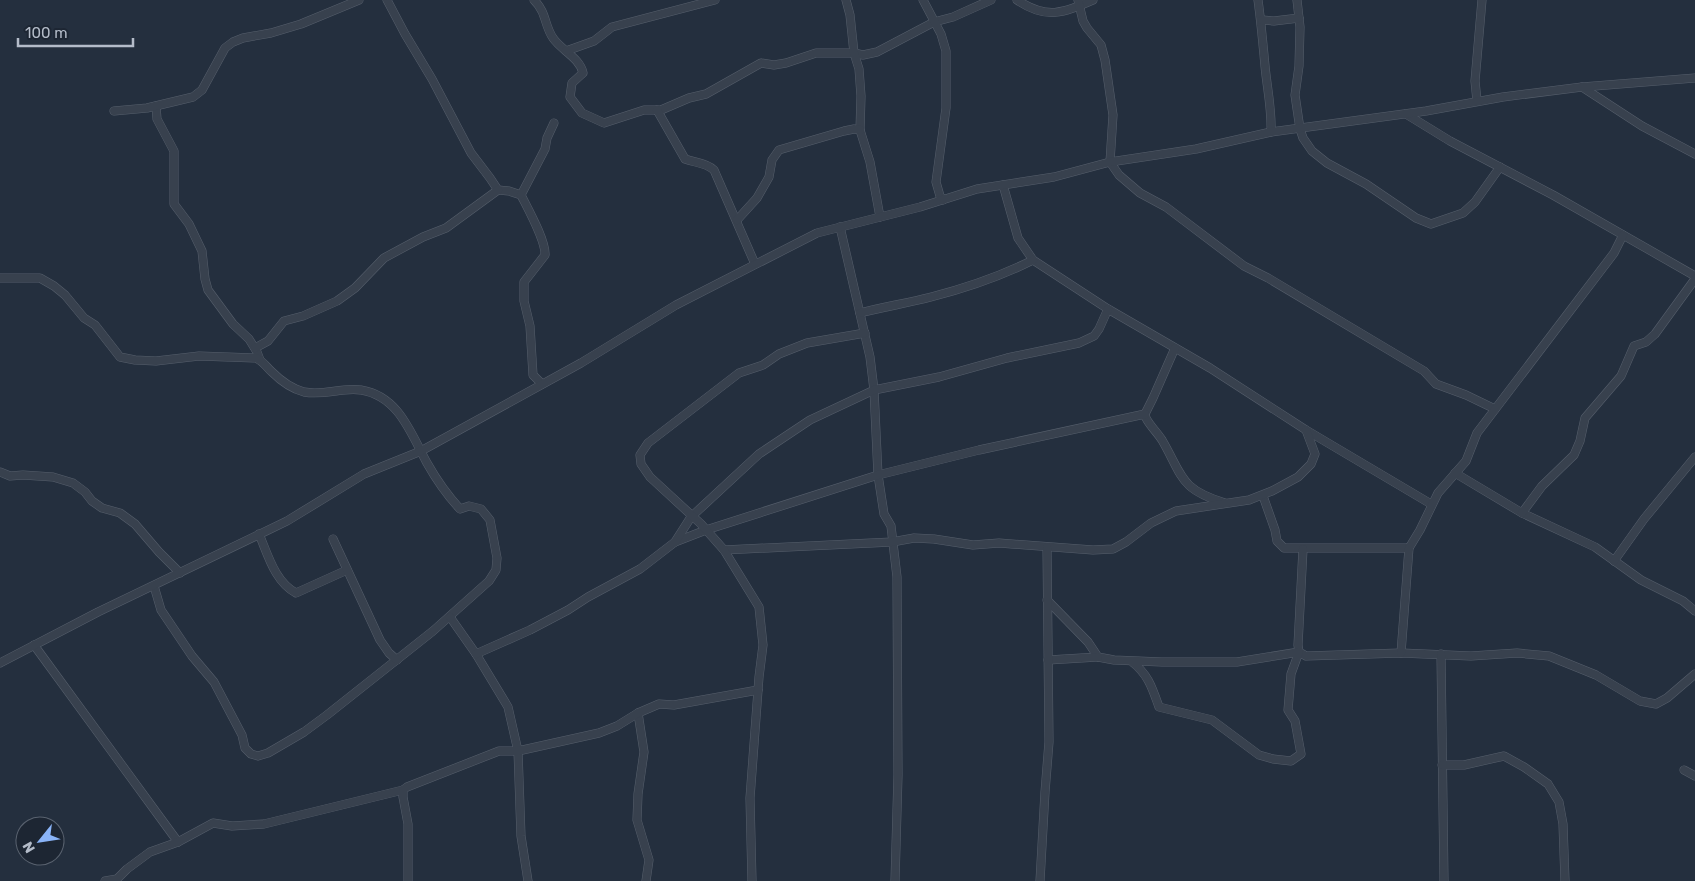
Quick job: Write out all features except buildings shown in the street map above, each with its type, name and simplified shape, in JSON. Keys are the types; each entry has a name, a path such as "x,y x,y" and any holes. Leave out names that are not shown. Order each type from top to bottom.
{"street":[{"path":"114,111 186,100 202,90 225,48 233,42 242,38 271,33 301,24 359,0"},
{"path":"387,0 432,79 468,148 498,190"},
{"path":"534,0 543,11 553,39 582,70 583,74 572,83 570,97 582,112 604,123 635,112 658,110 706,94 760,63 774,65 786,63 816,53 854,53 863,55 877,52 934,22 953,17 991,0"},
{"path":"566,51 594,41 612,27 715,0"},
{"path":"846,0 850,15 854,53 859,69 861,96 860,130 870,162 880,217"},
{"path":"923,0 941,34 946,51 946,108 936,182 943,200"},
{"path":"1017,0 1033,10 1052,12 1063,12 1079,3 1093,0"},
{"path":"1258,0 1262,20 1265,68 1272,109 1271,132"},
{"path":"1297,0 1300,18 1299,66 1295,95 1300,129 1303,138 1312,150 1327,163 1366,184 1416,218 1431,224 1463,213 1475,202 1500,167"},
{"path":"1478,101 1475,81 1482,0"},
{"path":"1079,3 1083,21 1101,46 1106,60 1113,115 1110,162 1119,175 1140,193 1166,207 1244,266 1268,278 1424,371 1436,384 1466,395 1495,409"},
{"path":"1262,20 1300,18"},
{"path":"0,663 287,521 364,474 421,450 580,363 676,305 817,233 976,190 1054,177 1110,162 1196,149 1271,132 1406,114 1478,101 1582,87 1695,78"},
{"path":"1582,87 1642,126 1695,154"},
{"path":"154,586 161,610 192,656 214,682 242,735 245,748 251,754 258,756 268,753 304,732 450,617 488,581 496,570 497,558 490,520 481,509 469,506 460,510 451,500 434,474 404,419 382,397 361,390 342,390 324,394 303,392 282,381 260,360 255,348 233,324 208,290 202,251 189,224 174,204 174,151 157,119 156,106"},
{"path":"658,110 685,159 702,163 714,170 755,264"},
{"path":"1406,114 1450,141 1623,235 1695,277 1655,334 1646,342 1634,346 1620,376 1585,418 1580,441 1574,456 1542,486 1522,513"},
{"path":"521,196 545,149 547,138 554,123"},
{"path":"737,220 757,198 769,177 772,160 778,150 844,131 860,130"},
{"path":"1003,185 1018,238 1033,260 1108,309 1210,368 1306,430 1431,504"},
{"path":"255,348 268,341 284,321 303,316 337,301 355,288 384,258 423,236 446,228 498,190 509,191 521,196 546,251 543,259 525,279 524,288 533,375 542,384"},
{"path":"840,227 870,357 874,390 878,475 884,514 891,526 897,577 898,775 895,881"},
{"path":"1400,653 1409,548 1420,530 1431,504 1438,492 1466,461 1477,433 1614,253 1623,235"},
{"path":"860,313 949,292 1002,275 1033,260"},
{"path":"0,278 40,278 54,286 65,294 84,318 95,326 120,357 150,361 199,356 246,357 260,360"},
{"path":"676,542 691,517 759,454 810,420 874,390 939,377 1007,358 1079,343 1094,336 1108,309"},
{"path":"753,879 750,798 763,645 759,608 724,550 701,524 691,517 650,477 641,464 640,455 648,442 739,373 763,364 779,354 807,344 865,333"},
{"path":"1175,348 1154,398 1145,414 1147,421 1161,437 1181,477 1188,485 1205,496 1227,504"},
{"path":"476,654 568,610 640,569 676,542 706,530 878,475 979,450 1145,414"},
{"path":"724,550 892,542 914,538 934,538 973,545 999,543 1093,550 1112,549 1126,542 1152,523 1176,511 1227,504 1263,496 1298,478 1311,464 1315,454 1306,430"},
{"path":"1614,561 1644,519 1695,457"},
{"path":"0,472 10,476 23,475 53,478 73,483 102,508 120,513 135,524 180,574"},
{"path":"1455,473 1522,513 1595,547 1641,580 1682,601 1695,611"},
{"path":"1263,496 1277,541 1284,548 1409,548"},
{"path":"259,534 280,579 289,589 296,593 347,570"},
{"path":"332,539 380,640 389,653 397,660"},
{"path":"1040,881 1044,792 1049,742 1047,547"},
{"path":"1130,661 1141,668 1150,682 1159,707 1212,720 1259,755 1291,761 1300,754 1295,721 1288,710 1290,674 1299,652 1303,549"},
{"path":"1047,600 1088,642 1098,657"},
{"path":"450,617 476,654 508,707 518,751 521,836 528,881"},
{"path":"34,645 178,842"},
{"path":"1048,660 1098,657 1130,661 1237,662 1299,652 1306,656 1400,653 1471,656 1517,653 1549,656 1596,675 1640,701 1656,704 1667,698 1695,674"},
{"path":"1441,654 1444,881"},
{"path":"105,881 117,879 150,852 178,842 214,823 232,826 264,824 403,790 416,783 499,751 518,751 599,733 617,726 638,713 659,704 674,705 758,690"},
{"path":"638,713 644,752 638,794 637,820 650,860 646,881"},
{"path":"1442,766 1464,765 1504,756 1548,784 1559,802 1565,881"},
{"path":"1684,770 1695,776"},
{"path":"403,790 408,824 408,881"}]}
